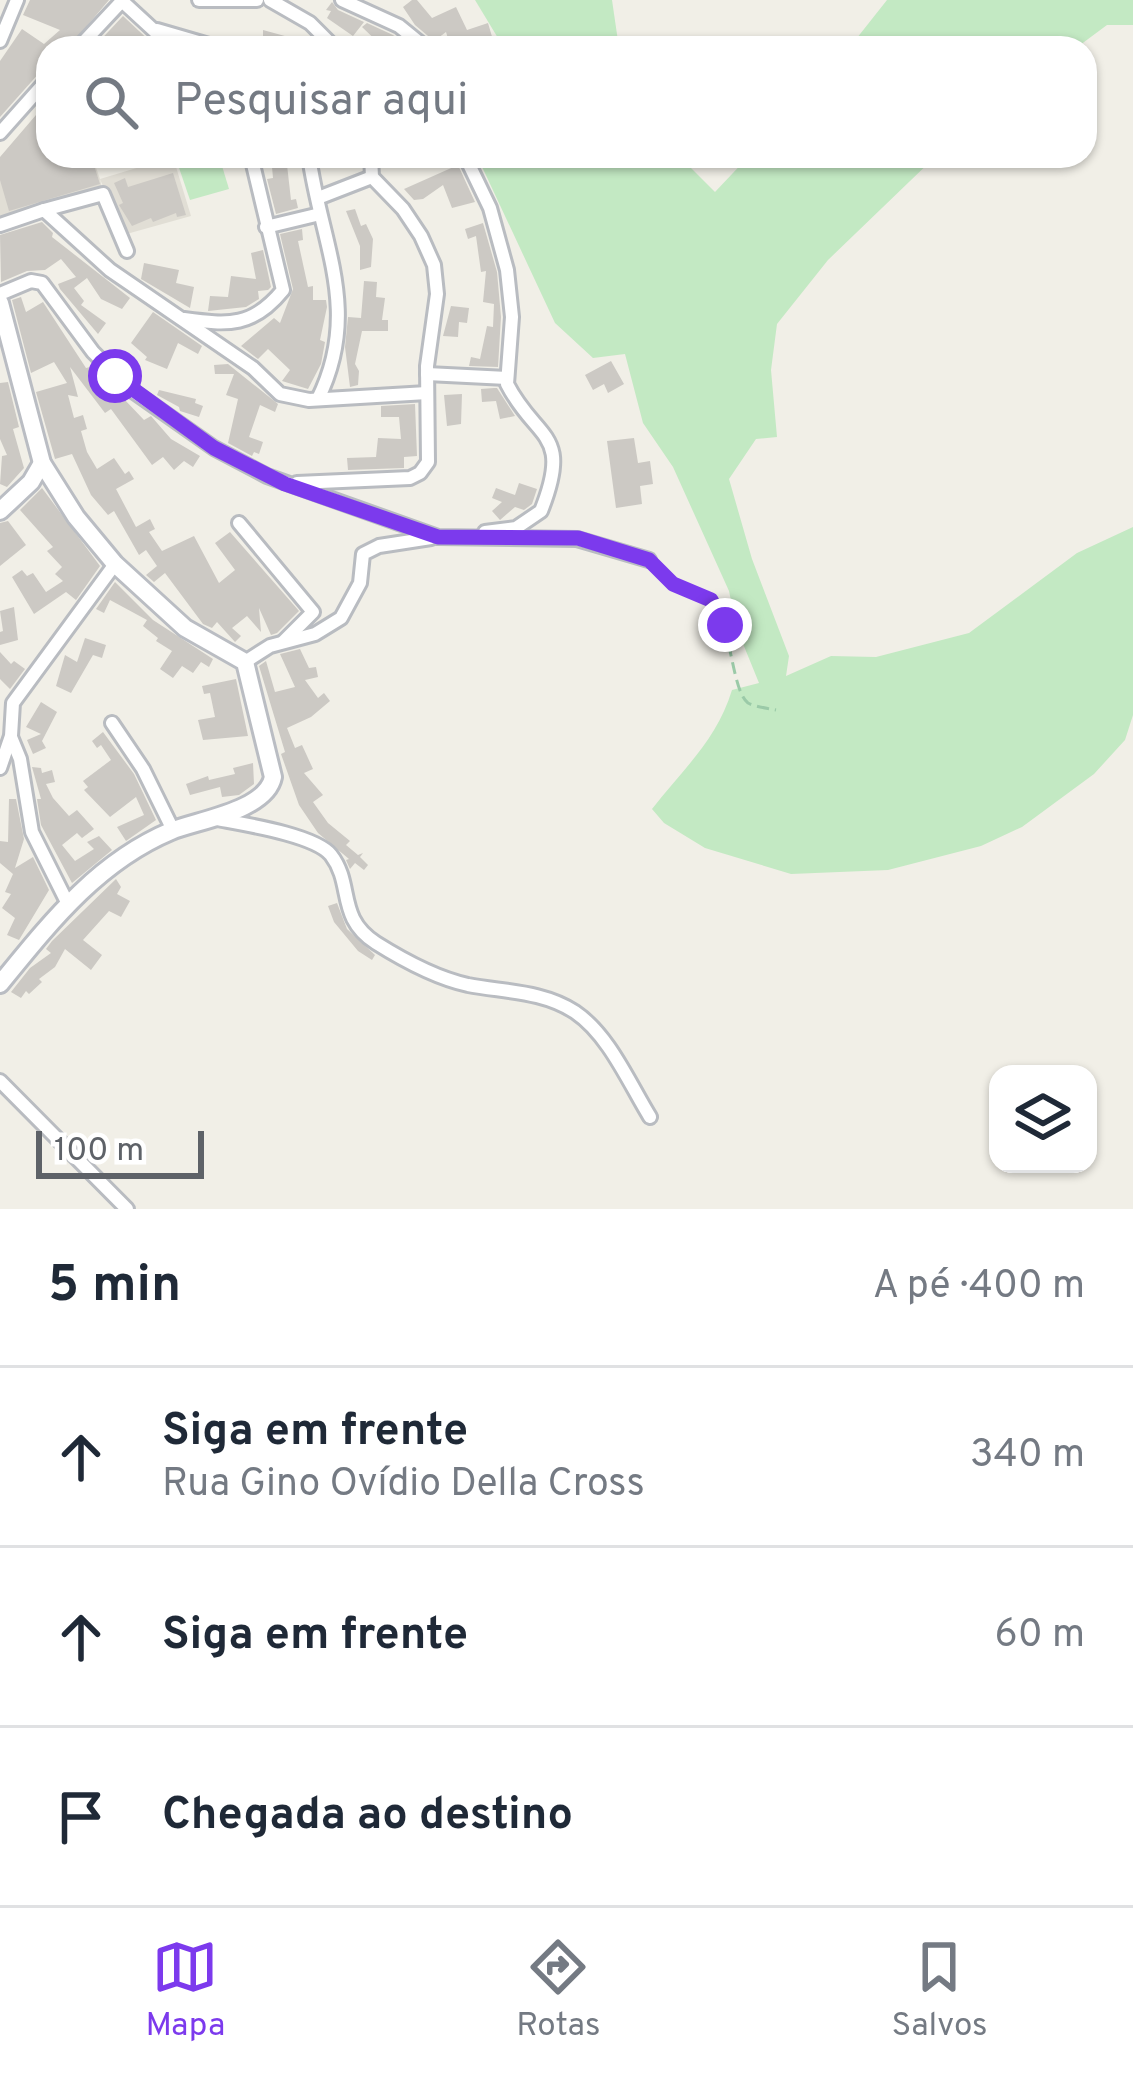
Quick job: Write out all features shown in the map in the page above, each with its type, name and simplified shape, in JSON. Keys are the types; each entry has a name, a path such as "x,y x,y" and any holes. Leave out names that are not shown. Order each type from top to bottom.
{"street":[{"path":"0,41 17,0"},
{"path":"200,0 257,0"},
{"path":"269,0 310,23 323,36"},
{"path":"89,36 122,1 162,36"},
{"path":"346,1 411,36"},
{"path":"156,29 179,36"},
{"path":"0,133 36,92"},
{"path":"177,318 227,323 254,316 283,290 254,168"},
{"path":"312,168 336,273 339,312 334,361 318,398"},
{"path":"285,484 389,481 420,473 430,449 427,374 436,294 431,256 403,209 372,177 372,168"},
{"path":"471,168 490,208 507,270 512,338 507,378 513,394 552,444 542,511 517,528 473,537"},
{"path":"318,198 372,177"},
{"path":"0,225 104,194 127,250"},
{"path":"44,210 98,261 253,368 280,394 318,398 427,393"},
{"path":"266,227 320,214"},
{"path":"0,984 67,902 105,871 173,830 216,819 264,794 272,786 273,771 245,662 185,628 115,564 76,517 42,463 0,298 32,281 42,283 93,352 130,388 214,448 285,484 438,537"},
{"path":"427,374 507,378"},
{"path":"0,511 42,463"},
{"path":"239,523 314,612 283,642"},
{"path":"245,662 283,642 326,629 344,614 360,583 363,554 379,547 438,537 578,538 649,560"},
{"path":"0,768 11,736 13,703 115,564"},
{"path":"0,688 13,703"},
{"path":"112,723 143,769 173,830"},
{"path":"11,736 20,759 32,832 67,902"},
{"path":"216,819 265,828 326,850 358,928 408,962 466,985 549,998 578,1013 601,1037 650,1117"},
{"path":"0,1081 127,1209"}],"path":[{"path":"649,560 673,584 711,600 725,625 738,691 750,704 776,710"}],"shaded area":[{"path":"36,159 36,168 96,168 102,188 0,220 0,169"},
{"path":"136,168 176,168 191,216 123,235 100,179"}],"green space":[{"path":"475,0 612,0 617,36 497,36"},
{"path":"887,0 1133,0 1133,25 1107,25 1092,36 858,36"},
{"path":"179,168 223,168 229,189 190,200"},
{"path":"483,168 691,168 715,192 738,168 924,168 828,260 777,324 771,370 777,437 756,439 729,479 752,559 789,656 786,676 831,656 876,657 969,633 1077,553 1133,527 1133,715 1125,740 1094,774 1022,827 981,846 888,870 791,874 705,848 664,823 652,809 708,739 732,690 759,683 737,629 729,591 673,467 643,423 625,354 593,358 555,323"}],"building":[{"path":"30,0 109,0 78,36 53,36 60,30 23,15"},
{"path":"417,0 432,18 456,7 467,30 488,23 492,36 447,36 446,32 428,36 403,7"},
{"path":"332,2 338,10 364,22 353,36 327,18"},
{"path":"123,16 144,36 104,36"},
{"path":"367,23 394,36 371,36 362,27"},
{"path":"22,29 36,39 36,76 0,117 0,61"},
{"path":"36,115 36,168 95,168 100,184 9,211 0,180 0,157"},
{"path":"272,168 287,168 291,200 296,199 298,208 276,214 267,179 273,178"},
{"path":"459,168 475,202 452,208 443,185 414,200 404,189"},
{"path":"173,173 186,215 177,217 176,213 153,222 151,218 132,226 119,205 123,203 114,183 125,178 128,187"},
{"path":"355,209 361,226 366,224 373,239 371,267 360,270 360,246 346,211"},
{"path":"42,222 52,237 130,298 122,309 101,299 87,278 74,288 84,301 81,305 106,323 98,334 60,289 58,284 76,277 61,259 45,270 27,271 1,282 0,235"},
{"path":"483,223 497,272 498,367 469,366 471,357 480,359 487,326 493,327 494,304 483,302 486,271 481,272 476,236 468,239 465,229"},
{"path":"302,229 303,240 298,241 308,287 313,286 313,300 326,300 327,307 321,364 308,389 282,381 290,370 268,349 258,359 241,346 274,318 280,323 293,289 280,234"},
{"path":"263,250 271,287 258,291 259,299 246,307 208,311 210,296 228,297 231,276 256,279 251,253"},
{"path":"144,263 179,270 176,283 194,287 190,308 141,279"},
{"path":"364,281 377,282 376,297 385,298 382,320 388,320 388,331 362,331 355,364 358,385 350,387 345,347 348,317 361,318"},
{"path":"21,297 26,312 43,302 86,368 101,382 105,379 144,420 151,416 171,439 200,456 193,467 184,461 174,470 163,457 152,465 111,409 105,413 70,367 78,397 68,395 74,418 83,415 87,429 81,431 87,452 97,469 114,458 125,474 129,471 134,479 116,489 136,527 150,519 155,529 149,532 162,551 194,536 219,583 235,570 215,543 230,532 299,611 277,633 271,635 259,608 261,632 247,616 232,628 241,636 235,642 217,622 212,628 203,624 165,573 154,582 146,575 157,566 146,550 139,555 114,511 108,515 91,495 72,454 55,459 36,392 67,383 54,362 31,373 12,300"},
{"path":"451,306 469,308 467,323 459,322 458,337 443,336"},
{"path":"153,312 202,346 198,354 178,343 167,369 145,360 131,343"},
{"path":"611,361 624,384 608,393 604,384 593,390 585,375"},
{"path":"228,364 278,404 275,412 260,405 249,437 263,442 259,454 252,456 228,443 238,399 226,395 234,374 215,374 214,365"},
{"path":"8,382 19,427 13,429 24,468 7,487 0,484 2,456 7,455 0,439 0,383"},
{"path":"497,388 515,416 500,419 496,401 482,402 481,389"},
{"path":"159,390 196,399 203,406 199,417 180,411 157,395"},
{"path":"462,394 461,424 447,426 444,395"},
{"path":"415,404 417,456 404,457 404,468 348,470 347,458 376,457 378,438 401,439 399,417 381,417 381,406"},
{"path":"634,438 638,463 650,461 653,484 640,486 642,504 616,508 607,441"},
{"path":"519,483 537,489 532,504 524,510 515,507 500,520 492,511 502,502 492,498 496,488 515,495"},
{"path":"42,488 100,566 76,600 66,592 34,614 12,577 22,570 27,576 33,573 46,592 63,581 55,574 62,567 47,551 53,547 20,510"},
{"path":"8,521 26,545 0,566 0,523"},
{"path":"115,582 153,620 213,659 209,667 201,662 193,673 182,666 173,678 160,669 172,651 143,626 147,620 110,600 104,613 96,609"},
{"path":"14,607 18,640 0,645 0,611"},
{"path":"85,638 106,645 102,658 93,655 71,693 56,686 65,655 77,662"},
{"path":"300,649 309,668 316,667 318,677 305,680 318,698 324,693 330,701 287,728 295,748 302,745 313,769 304,773 323,795 313,802 350,841 346,845 358,855 363,853 360,857 368,865 364,870 355,863 350,869 349,859 318,833 299,805 281,754 285,752 259,666 266,661 275,692 295,687 280,654"},
{"path":"0,652 11,664 14,661 25,669 10,689 0,679"},
{"path":"236,679 248,736 203,740 198,720 215,717 210,693 204,694 202,686"},
{"path":"41,702 57,712 42,741 46,748 33,754 27,740 41,734 26,727"},
{"path":"103,732 134,774 156,820 126,841 117,827 144,815 136,797 110,817 84,790 88,787 83,781 111,760 92,741"},
{"path":"253,763 254,784 239,795 222,797 220,787 190,795 186,784 235,774 233,768"},
{"path":"32,767 41,768 42,773 52,770 55,782 46,784 53,798 69,816 77,810 94,829 82,838 77,833 62,845 75,861 94,849 87,842 99,836 112,850 72,883 41,825 37,799 41,799"},
{"path":"9,799 16,799 24,839 15,868 33,857 49,890 19,940 7,935 15,918 2,908 11,894 5,892 13,874 0,863 0,841 8,842"},
{"path":"116,879 121,887 117,894 130,901 121,917 109,911 83,940 102,955 91,970 65,949 29,994 26,991 21,998 11,992 30,968 51,953 46,949 52,941"},
{"path":"337,903 347,929 375,955 372,960 334,922 328,906"}],"route":[{"path":"115,376 214,448 285,484 438,537 578,538 649,560 673,584 711,600 725,625"}]}
